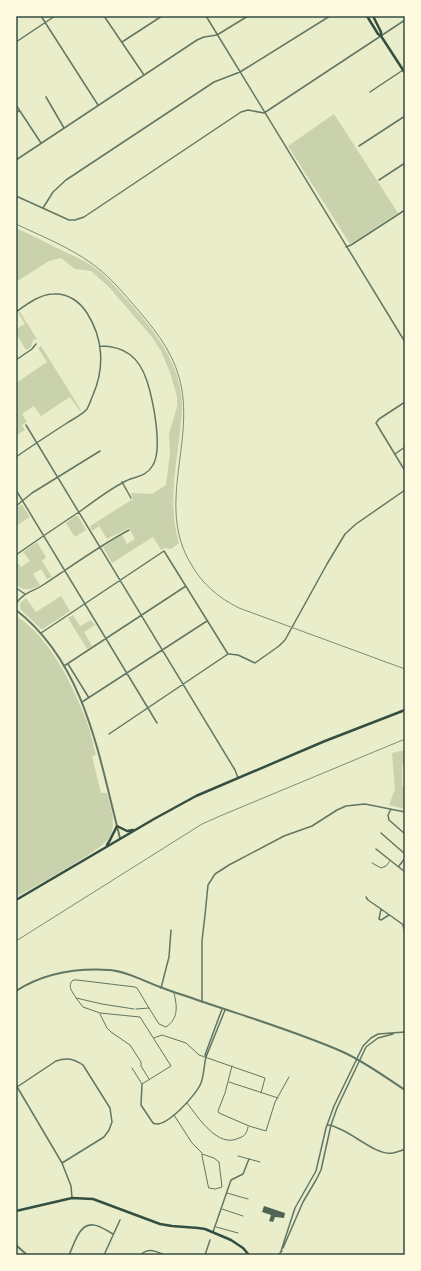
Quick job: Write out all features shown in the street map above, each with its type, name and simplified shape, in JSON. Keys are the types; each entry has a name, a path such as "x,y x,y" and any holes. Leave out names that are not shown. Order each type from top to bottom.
{"main road":[{"path":"367,16 378,34 382,36"},
{"path":"372,16 382,32 382,36 405,73"},
{"path":"16,900 154,818 196,796 325,741 405,710"},
{"path":"106,847 117,826 127,831 134,830"},
{"path":"16,1212 72,1198 93,1199 160,1224 198,1228 213,1232 232,1240 243,1248 249,1255"}],"street":[{"path":"41,16 98,105"},
{"path":"16,42 55,16"},
{"path":"104,16 144,75"},
{"path":"122,42 162,16"},
{"path":"206,16 405,342"},
{"path":"16,160 201,38 218,35 248,16"},
{"path":"43,208 53,192 66,180 214,82 240,72 330,16"},
{"path":"16,196 65,218 73,220 81,219 241,112 248,110 264,113 405,20"},
{"path":"370,92 403,70"},
{"path":"46,97 64,128"},
{"path":"16,105 41,143"},
{"path":"359,146 405,116"},
{"path":"379,180 405,163"},
{"path":"346,247 351,246 405,210"},
{"path":"16,312 37,299 49,294 60,294 72,298 79,303 88,315 96,330 100,346 101,363 99,379 90,402 84,412 16,457"},
{"path":"16,360 32,349 36,344"},
{"path":"16,555 122,482 146,473 154,463 157,450 154,410 146,378 138,363 126,352 115,347 100,346"},
{"path":"405,402 378,419 376,422 405,471"},
{"path":"26,425 234,768 238,778"},
{"path":"395,454 405,447"},
{"path":"16,506 32,493 100,451"},
{"path":"122,482 131,498"},
{"path":"16,490 157,723"},
{"path":"109,734 228,654 238,655 255,662 279,646 285,640 345,534 356,524 405,490"},
{"path":"16,604 25,594 38,588 99,547 129,530"},
{"path":"41,633 164,551 228,654"},
{"path":"64,666 186,586"},
{"path":"16,588 25,594"},
{"path":"16,610 30,621 55,651 82,702 107,783 120,838"},
{"path":"82,702 207,621"},
{"path":"68,664 89,698"},
{"path":"202,1002 202,941 204,915 208,885 215,874 279,839 312,826 346,806 365,804 405,812"},
{"path":"391,809 388,820 405,834"},
{"path":"381,833 405,854"},
{"path":"376,849 405,872"},
{"path":"398,867 405,858"},
{"path":"366,897 404,926 405,935"},
{"path":"380,909 379,919 381,920 389,916"},
{"path":"161,988 169,958 171,930"},
{"path":"16,991 38,979 52,974 79,970 110,970 138,978 161,988 291,1032 343,1052 360,1061 405,1090"},
{"path":"142,1084 141,1105 153,1123 158,1124 174,1115 187,1103 202,1082 207,1048 223,1009"},
{"path":"206,1058 215,1036 223,1009"},
{"path":"282,1251 295,1208 316,1171 327,1125 334,1106 363,1046 371,1038 383,1033 405,1032"},
{"path":"278,1255 282,1251 301,1206 321,1170 331,1125 337,1108 366,1047 378,1038 394,1033"},
{"path":"62,1163 104,1137 110,1130 112,1122 110,1108 83,1065 70,1059 56,1061 17,1086 62,1163 72,1186 72,1198"},
{"path":"327,1125 331,1125 385,1153 392,1153 405,1149"},
{"path":"213,1232 231,1180 243,1174 249,1159"},
{"path":"104,1255 120,1220"},
{"path":"69,1255 79,1233 87,1225 92,1224 113,1234"},
{"path":"205,1255 210,1240"},
{"path":"16,1245 27,1255"},
{"path":"140,1255 146,1250 151,1250 165,1255"}],"lane":[{"path":"372,863 381,868 386,866 390,861"},
{"path":"132,1068 142,1084 171,1066 140,1017 100,1013 83,1007 69,987 70,983 73,980 137,988 159,1024 166,1027 174,1020 176,1013 177,1008 174,992"},
{"path":"76,998 135,1009 149,1008"},
{"path":"100,1013 111,1032 130,1045 141,1062 141,1066 149,1080"},
{"path":"154,1038 162,1035 186,1043 199,1055 265,1078 261,1093"},
{"path":"232,1066 229,1082 218,1111 219,1113 249,1126 266,1131 275,1102 289,1077"},
{"path":"229,1082 278,1098"},
{"path":"187,1103 203,1125 224,1140 237,1140 244,1136 249,1126"},
{"path":"174,1115 192,1143 202,1154 214,1158 219,1162 222,1187 215,1189 209,1188 202,1154"},
{"path":"238,1156 260,1162"},
{"path":"227,1192 248,1199"},
{"path":"221,1209 244,1216"},
{"path":"216,1226 238,1234"}],"green space":[{"path":"334,114 398,213 350,244 288,146"},
{"path":"16,228 80,259 104,275 149,326 173,365 181,395 182,411 173,494 175,527 179,543 171,549 165,548 161,550 153,537 112,563 103,547 122,535 127,544 135,539 129,528 107,539 99,526 92,531 90,526 133,499 131,493 152,494 166,485 170,453 169,434 177,407 177,397 171,375 161,351 152,337 109,287 91,271 75,269 61,258 49,261 16,282"},
{"path":"20,312 37,339 33,340 31,347 26,350 16,333 16,329 25,324 18,313"},
{"path":"41,346 81,410 80,411 70,397 41,416 34,406 22,414 27,422 22,425 25,430 16,435 16,383 47,362 38,348"},
{"path":"22,505 30,517 16,526 16,508"},
{"path":"75,516 78,516 86,530 75,537 66,523"},
{"path":"37,542 46,557 42,561 52,577 47,579 41,569 33,574 40,585 31,589 25,589 16,585 16,560 21,567 30,561 23,552"},
{"path":"61,596 70,611 43,629 41,629 20,609 20,603 26,598 36,612"},
{"path":"73,615 80,626 91,620 95,625 84,632 92,646 87,649 68,618"},
{"path":"16,616 28,625 50,649 75,693 90,730 96,755 92,756 101,793 107,793 113,825 111,835 96,849 68,868 16,897"},
{"path":"405,750 405,764 402,765 402,786 405,787 405,809 389,805 395,789 392,753"}],"building":[{"path":"264,1206 285,1213 284,1218 275,1217 273,1222 269,1221 271,1215 262,1212"}],"railway":[{"path":"16,224 74,252 102,272 118,287 160,337 171,356 179,377 183,400 183,424 176,495 176,519 181,542 191,564 200,578 218,595 239,608 405,669"},
{"path":"16,941 202,824 405,739"}]}
